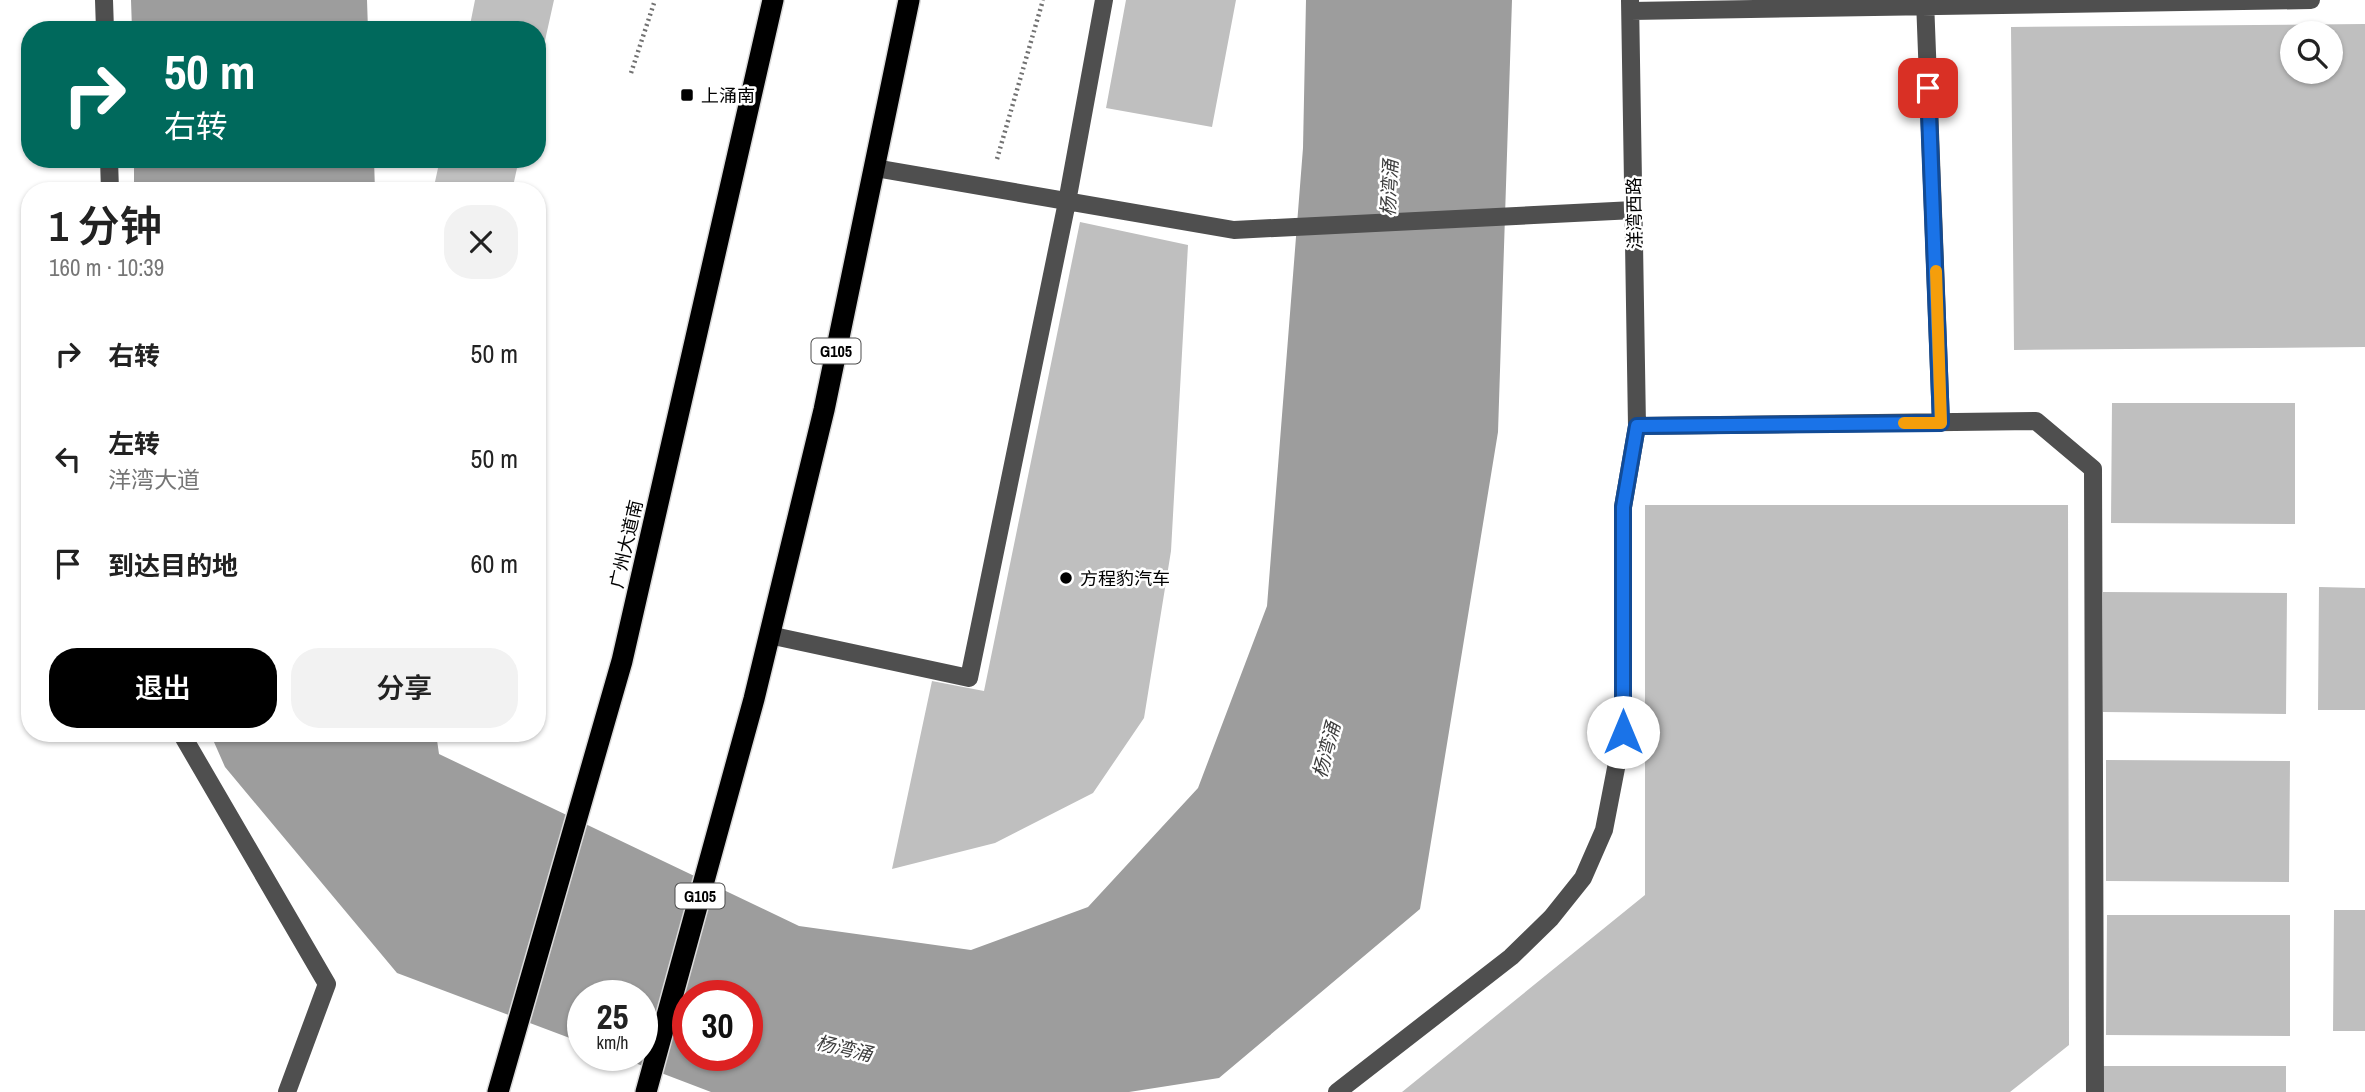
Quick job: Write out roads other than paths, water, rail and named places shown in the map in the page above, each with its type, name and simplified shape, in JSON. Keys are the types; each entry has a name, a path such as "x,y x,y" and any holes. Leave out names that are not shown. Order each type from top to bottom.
{"highway":[{"name":"广州大道南","path":"498,1092 622,661 773,0"},
{"name":"G105","path":"646,1092 754,699 824,410 909,0"}],"street":[{"path":"104,0 105,21"},
{"path":"769,635 969,678 1067,202 1104,0"},
{"path":"1630,6 2299,1"},
{"path":"1925,2 1941,423"},
{"name":"洋湾西路","path":"1337,1092 1511,957 1551,918 1583,877 1604,830 1623,732 1623,507 1637,426 1630,6"},
{"path":"875,169 1234,230 1634,210"},
{"path":"1637,426 2036,421 2093,469 2095,1083 2082,1092"},
{"path":"186,742 327,984 288,1092"}],"water":[{"path":"131,0 367,0 368,21 132,21"},
{"name":"杨湾涌","path":"1306,0 1512,0 1498,432 1420,909 1219,1078 1129,1092 711,1092 656,1071 658,980 567,980 567,1037 397,973 225,767 214,742 437,742 439,754 799,926 971,950 1088,907 1198,788 1267,606 1303,148"},
{"path":"134,168 374,168 375,182 134,182"}],"place":[{"name":"上涌南","path":"687,95"},
{"name":"方程豹汽车","path":"1066,578"}]}
